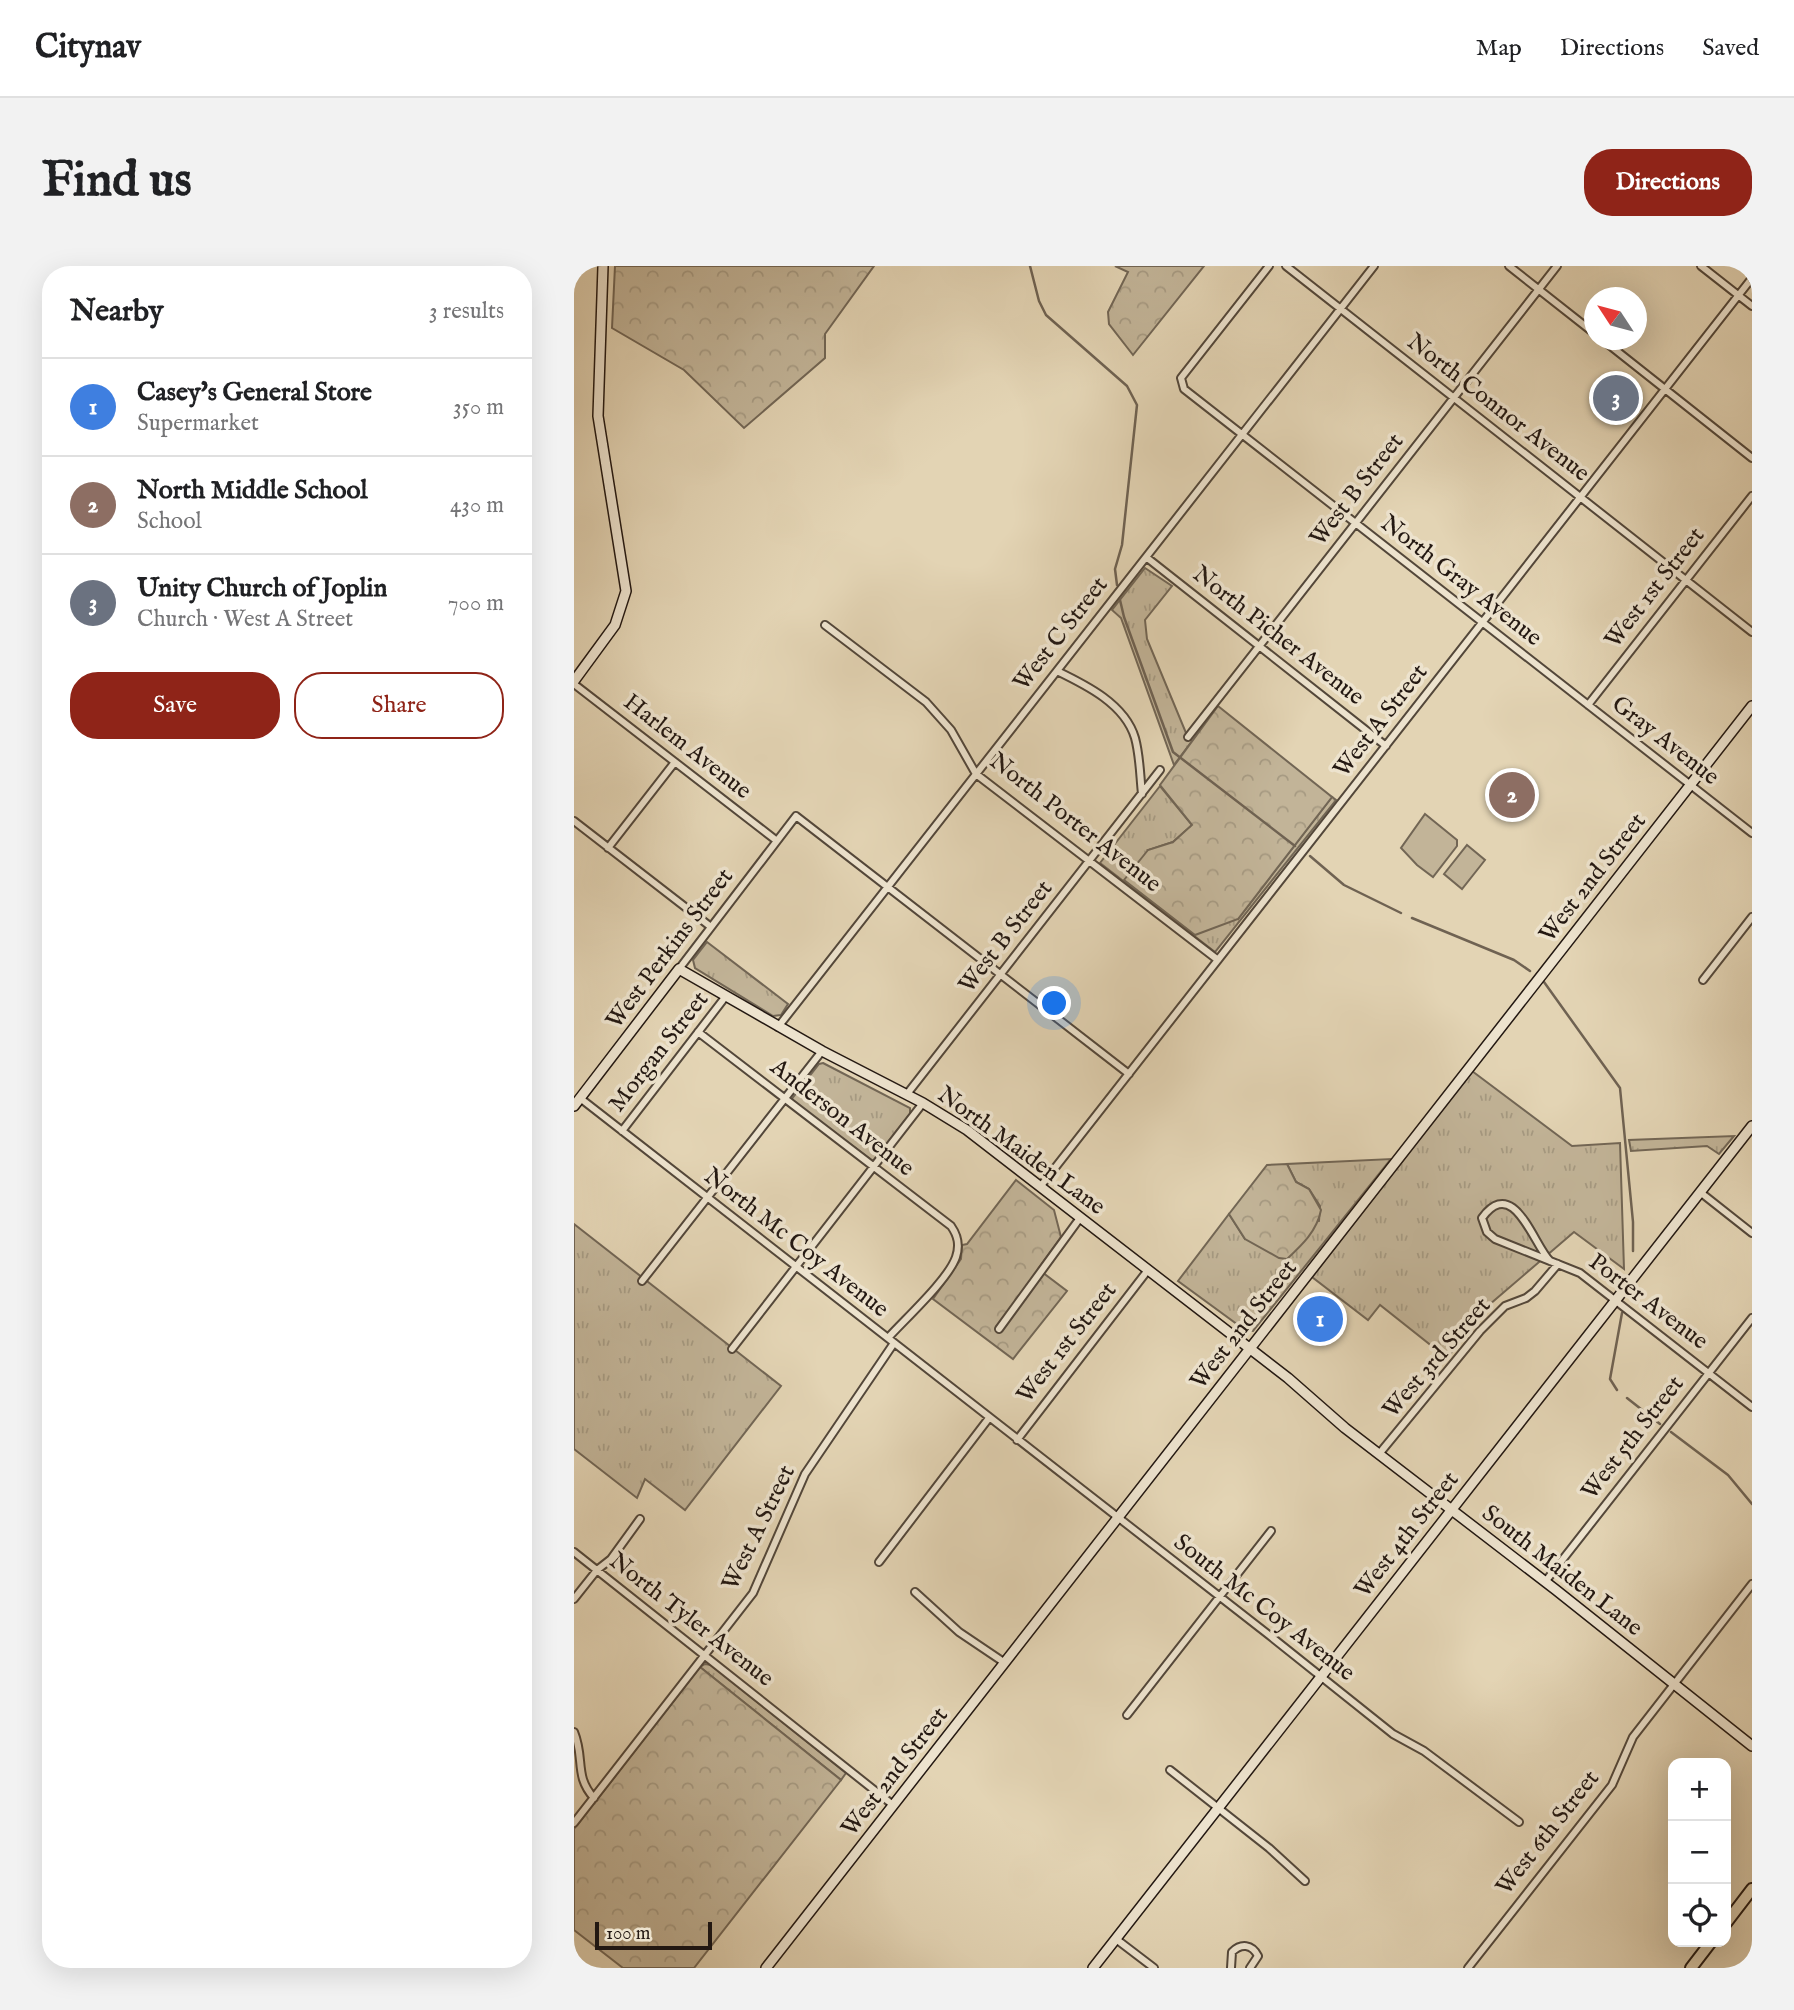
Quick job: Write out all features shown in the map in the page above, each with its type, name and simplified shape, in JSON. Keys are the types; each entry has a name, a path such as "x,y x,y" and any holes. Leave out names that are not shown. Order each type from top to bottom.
{"main road":[{"path":"1731,1916 1752,1889"},
{"path":"1691,1968 1707,1947"}],"street":[{"path":"574,683 615,625 626,591 598,416 604,266"},
{"name":"North Gray Avenue","path":"1269,266 1183,377 1181,382 1184,388 1588,705"},
{"name":"North Connor Avenue","path":"1286,266 1752,632"},
{"name":"West C Street","path":"778,1027 1374,266"},
{"path":"1509,266 1584,325"},
{"name":"West B Street","path":"1188,737 1557,266"},
{"path":"1701,266 1752,306"},
{"name":"West A Street","path":"1040,1187 1752,278"},
{"path":"1616,350 1752,458"},
{"name":"West 1st Street","path":"1588,705 1752,496"},
{"name":"North Picher Avenue","path":"1146,558 1386,746"},
{"name":"North Porter Avenue","path":"825,625 911,689 932,708 951,730 976,774 1218,960"},
{"path":"1057,671 1087,686 1105,699 1129,726 1136,743 1142,794"},
{"name":"Harlem Avenue","path":"574,683 777,841"},
{"name":"Gray Avenue","path":"1588,705 1752,833"},
{"name":"West 2nd Street","path":"766,1968 1752,706"},
{"path":"608,848 675,762"},
{"name":"West B Street","path":"907,1094 1160,770"},
{"name":"West Perkins Street","path":"577,1102 796,816 888,886"},
{"path":"574,821 711,928"},
{"path":"888,886 1129,1074"},
{"path":"1703,980 1752,917"},
{"name":"North Maiden Lane","path":"679,969 778,1027 907,1094 967,1130 1250,1349"},
{"name":"Morgan Street","path":"622,1131 726,996"},
{"name":"Anderson Avenue","path":"698,1032 951,1226 958,1239 952,1264 888,1338"},
{"path":"642,1281 822,1051"},
{"name":"North Mc Coy Avenue","path":"577,1102 622,1131 989,1418"},
{"path":"732,1349 923,1103"},
{"name":"West 4th Street","path":"1093,1968 1752,1126"},
{"path":"1700,1192 1752,1233"},
{"name":"Porter Avenue","path":"1554,1262 1539,1249 1532,1229 1516,1210 1508,1205 1500,1205 1486,1212 1482,1218 1487,1233 1495,1239 1580,1273 1752,1407"},
{"path":"999,1329 1080,1217"},
{"name":"West 3rd Street","path":"1379,1454 1480,1331 1505,1306 1526,1298 1535,1291 1554,1262"},
{"name":"West 1st Street","path":"1017,1440 1148,1270"},
{"name":"West 5th Street","path":"1545,1582 1752,1318"},
{"name":"West A Street","path":"574,1824 753,1593 804,1474 894,1343"},
{"name":"South Maiden Lane","path":"1250,1349 1379,1454 1752,1746"},
{"name":"West 1st Street","path":"879,1562 989,1418"},
{"name":"South Mc Coy Avenue","path":"989,1418 1393,1734 1424,1751 1519,1822"},
{"path":"574,1599 597,1570 611,1559 640,1519"},
{"path":"1127,1715 1271,1531"},
{"name":"North Tyler Avenue","path":"574,1552 893,1805"},
{"name":"West 6th Street","path":"1468,1968 1612,1786 1633,1737 1752,1584"},
{"path":"915,1592 959,1632 1005,1662"},
{"path":"574,1732 578,1745 579,1778 584,1790 594,1798"},
{"path":"1170,1770 1269,1848 1305,1881"},
{"path":"1116,1939 1154,1968"},
{"path":"1231,1968 1232,1952 1237,1947 1247,1945 1258,1956 1250,1968"}],"green space":[{"path":"615,266 874,266 825,334 825,358 744,428 684,370 612,328"},
{"path":"1115,266 1204,266 1133,355 1109,324 1108,312 1128,272"},
{"path":"1145,568 1172,586 1145,620 1147,639 1186,733 1192,741 1174,765 1121,618 1112,610"},
{"path":"1218,706 1332,797 1238,919 1195,935 1124,880 1148,850 1173,842 1192,825 1160,785"},
{"path":"1160,786 1192,825 1173,842 1148,850 1238,919 1332,797 1336,800 1215,952 1100,863"},
{"path":"1425,814 1457,840 1457,846 1433,877 1401,848"},
{"path":"1467,845 1485,860 1462,889 1444,874"},
{"path":"707,942 788,1004 781,1015 773,1016 695,968 693,960"},
{"path":"823,1063 910,1108 910,1114 873,1161 791,1100 819,1064"},
{"path":"1472,1071 1572,1146 1620,1143 1624,1269 1574,1232 1489,1305 1447,1358 1380,1305 1368,1320 1312,1277"},
{"path":"1734,1136 1719,1154 1707,1146 1631,1151 1629,1140"},
{"path":"1391,1159 1253,1331 1245,1330 1178,1281 1229,1214 1245,1239 1319,1221 1320,1206 1309,1189 1296,1182 1287,1164"},
{"path":"1287,1164 1296,1182 1309,1189 1321,1210 1312,1231 1287,1259 1279,1258 1245,1239 1229,1214 1267,1165"},
{"path":"1016,1180 1054,1210 1061,1237 1038,1269 1067,1291 1013,1359 933,1299 961,1259 962,1245 967,1244"},
{"path":"574,1224 781,1386 685,1510 645,1479 637,1498 574,1449"},
{"path":"711,1665 846,1773 841,1780 700,1667"},
{"path":"700,1667 841,1780 694,1968 623,1968 574,1930 574,1829"}],"waterway":[{"path":"1030,266 1039,301 1046,315 1127,386 1137,405 1122,545 1115,569 1117,585"},
{"path":"1120,600 1173,752 1295,846"},
{"path":"1310,856 1344,885 1401,913"},
{"path":"1412,918 1514,960 1530,971"},
{"path":"1544,982 1620,1088 1633,1222 1633,1251"},
{"path":"1617,1390 1610,1379 1622,1313"},
{"path":"1627,1398 1660,1424"},
{"path":"1671,1432 1728,1475 1752,1504"}],"place":[{"name":"Unity Church of Joplin","path":"1616,398"},
{"name":"North Middle School","path":"1512,795"},
{"name":"Casey's General Store","path":"1320,1319"}]}
